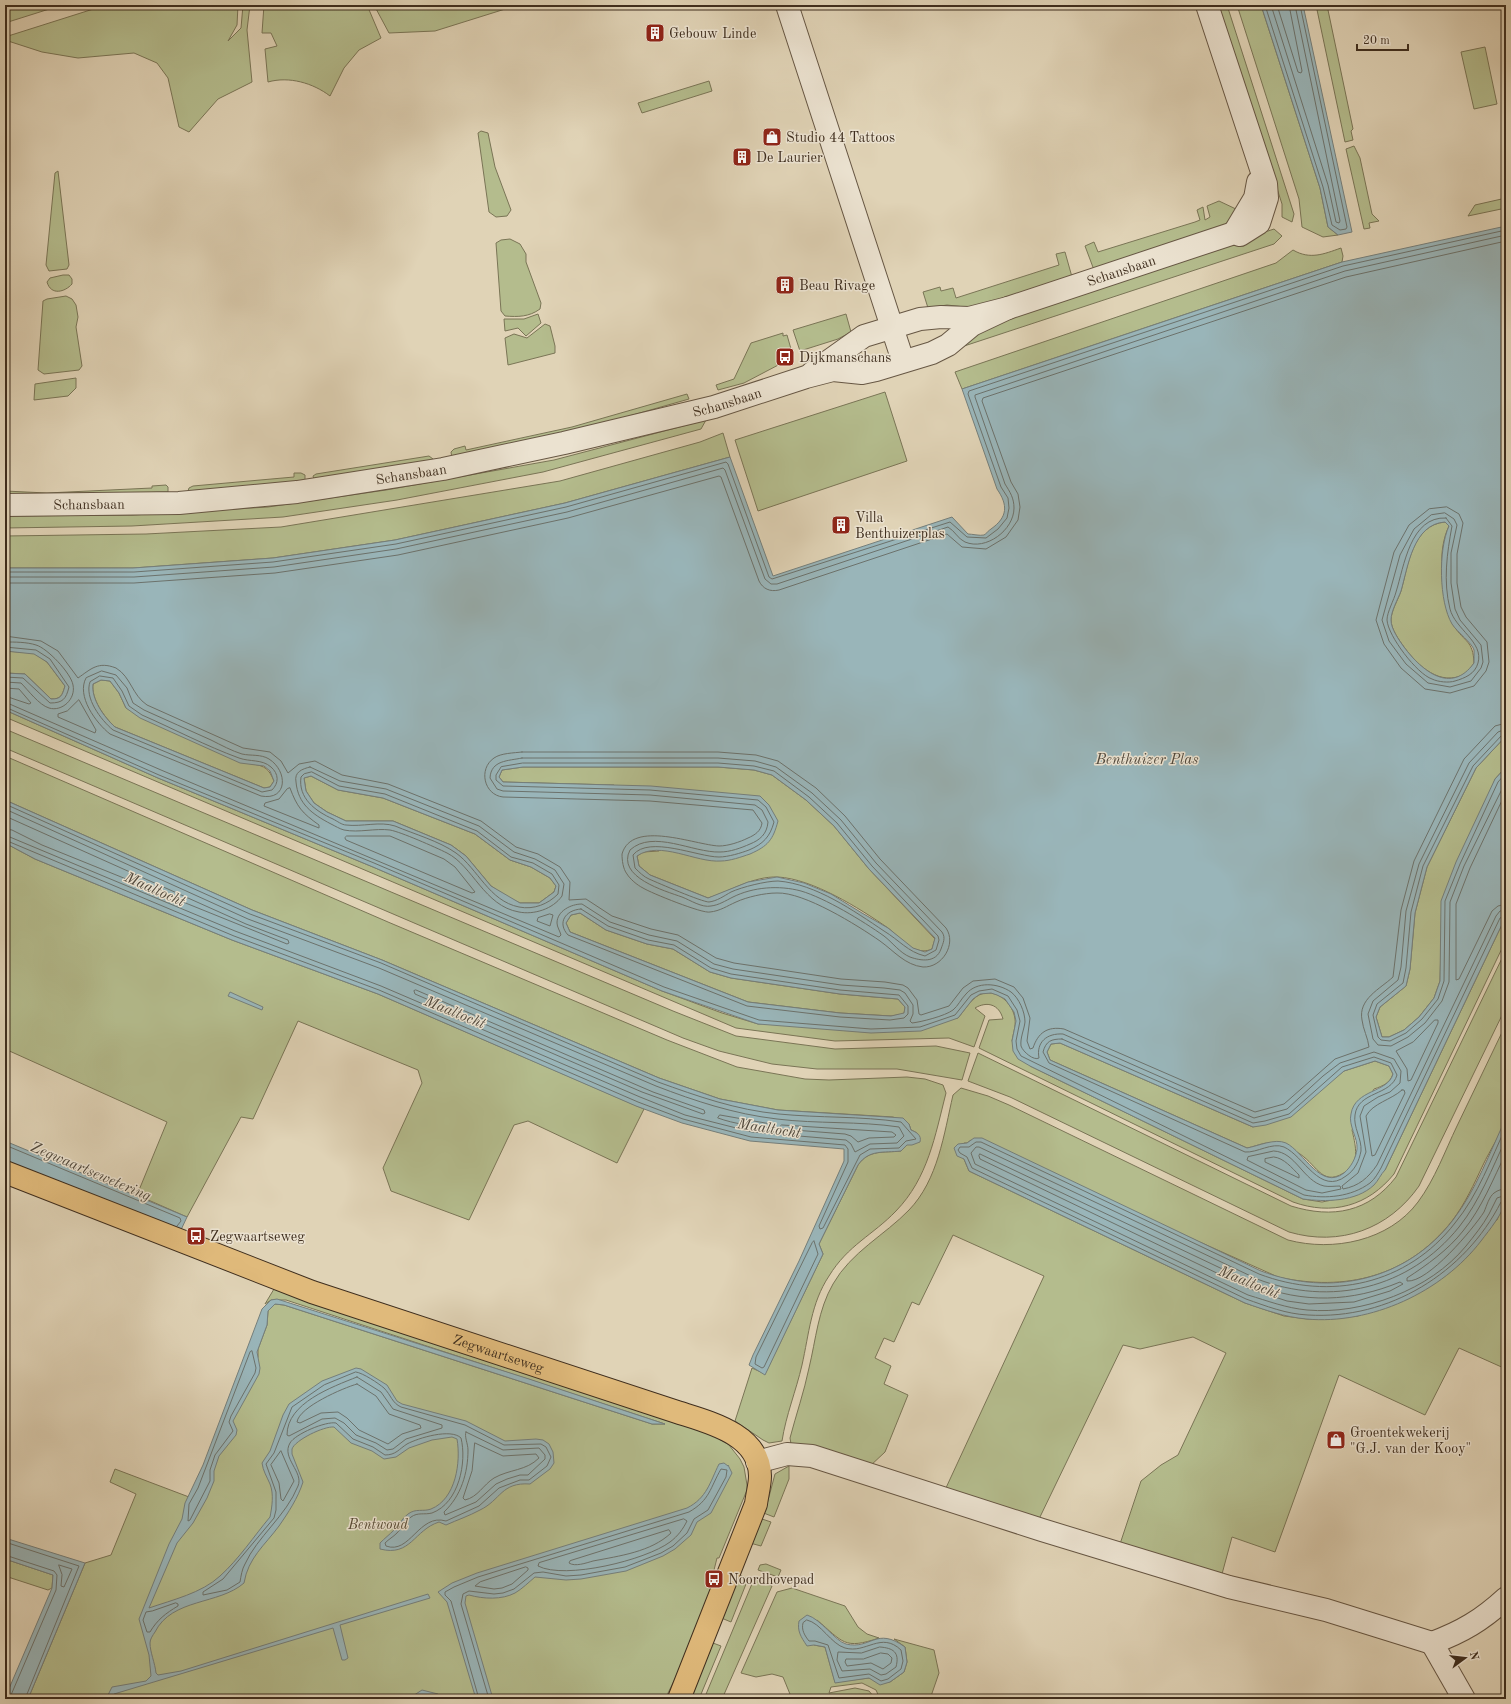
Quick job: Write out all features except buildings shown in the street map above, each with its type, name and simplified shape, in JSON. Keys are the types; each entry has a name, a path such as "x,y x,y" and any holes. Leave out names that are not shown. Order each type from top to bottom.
{"main road":[{"name":"Zegwaartseweg","path":"5,1172 312,1292 726,1429 750,1448 757,1462"},
{"path":"679,1699 756,1504 760,1476 757,1462"}],"street":[{"path":"787,5 903,362"},
{"name":"Schansbaan","path":"806,377 864,336 920,319 941,316 968,318 1008,308 1234,233 1240,234 1259,224 1267,198 1266,184 1260,171 1207,5"},
{"name":"Schansbaan","path":"5,505 179,503 297,492 443,469 564,443 714,407 806,377 833,370 862,373 903,362 932,353 948,345 972,325 1008,308"},
{"path":"757,1462 787,1454 812,1456 1042,1530 1229,1587 1326,1610 1432,1643 1460,1632 1475,1624 1506,1598"},
{"path":"1432,1643 1464,1699"}],"green space":[{"path":"5,5 62,5 5,23"},
{"path":"106,5 238,5 237,25 228,41 241,28 243,5 250,5 247,30 252,82 218,99 189,132 179,127 168,78 157,63 134,53 78,58 42,52 5,40 5,37"},
{"path":"264,5 367,5 381,38 359,50 344,68 330,96 316,87 292,80 276,80 268,82 265,49 277,46 271,33 262,33"},
{"path":"374,5 518,5 435,31 389,33"},
{"path":"1218,5 1227,5 1294,214 1292,222 1282,217 1282,204"},
{"path":"1237,5 1261,5 1320,188 1328,227 1338,235 1323,237 1302,227 1299,199"},
{"path":"1316,5 1325,5 1328,10 1353,129 1351,131 1353,140 1345,142"},
{"path":"1485,47 1497,104 1474,109 1461,52"},
{"path":"709,81 712,91 642,113 638,103"},
{"path":"481,131 488,133 495,167 511,210 507,216 496,217 489,212 478,133"},
{"path":"1354,146 1360,158 1372,214 1379,221 1369,223 1370,228 1364,229 1346,149"},
{"path":"58,171 69,265 67,269 49,271 46,265 55,173"},
{"path":"1506,198 1506,208 1468,216 1475,205"},
{"path":"1219,201 1238,210 1230,221 1219,229 1094,270 1085,246 1094,242 1098,252 1195,222 1200,220 1197,210 1203,207 1205,220 1210,217 1207,206"},
{"path":"1274,229 1282,236 1274,244 949,351 976,329"},
{"path":"510,239 520,244 526,254 526,262 541,303 540,309 532,314 523,316 505,316 501,311 496,243 501,240"},
{"path":"1341,248 1343,256 1342,262 962,389 955,372 1276,263 1293,250 1305,255 1317,255"},
{"path":"1065,252 1072,277 974,308 947,305 928,308 923,292 940,287 941,291 953,288 956,298 1059,265 1056,254"},
{"path":"69,275 72,279 72,284 62,291 55,291 47,282 50,278"},
{"path":"66,296 72,299 76,305 78,317 76,327 82,366 79,370 44,374 38,370 43,301"},
{"path":"538,314 541,323 526,336 518,328 505,331 504,319 524,319"},
{"path":"846,314 851,332 838,339 800,351 793,330"},
{"path":"545,324 550,326 555,346 555,353 508,365 505,338 514,334 527,338"},
{"path":"783,333 783,336 787,335 791,349 783,351 784,362 744,383 718,390 716,385 734,379 751,343"},
{"path":"76,378 76,388 68,396 34,400 35,384"},
{"path":"885,392 907,461 758,511 735,440"},
{"path":"687,394 689,399 573,432 452,458 451,452 454,449 465,446 466,450 572,427"},
{"path":"706,420 701,429 543,472 397,500 283,517 132,526 5,528 5,516 133,515 268,507 386,490 554,460"},
{"path":"723,433 730,457 565,503 395,540 273,558 133,568 5,568 5,536 146,534 281,527 560,481 700,442"},
{"path":"429,456 433,459 430,463 314,479 313,476 316,474"},
{"path":"294,473 301,473 305,475 305,481 188,491 189,488 193,486 294,477"},
{"path":"166,485 168,487 168,492 5,497 5,491 47,493 152,488 152,486"},
{"path":"1445,522 1449,526 1445,536 1442,556 1444,588 1452,622 1458,632 1468,642 1472,650 1474,663 1465,674 1447,678 1430,672 1416,661 1398,638 1392,627 1391,620 1393,609 1401,591 1413,548 1425,531 1434,525"},
{"path":"5,651 34,653 47,662 65,686 61,696 51,699 25,674 5,673"},
{"path":"101,680 110,681 119,693 126,708 253,764 264,767 274,781 270,787 264,788 115,727 103,713 94,696 93,684"},
{"path":"5,710 158,778 373,867 662,991 722,1013 758,1024 958,1018 976,997 985,993 992,993 1003,998 1011,1007 1015,1019 1012,1041 1030,1066 1303,1199 1322,1202 1357,1195 1385,1170 1506,916 1506,940 1394,1174 1373,1194 1361,1201 1335,1208 1307,1206 1293,1202 979,1048 989,1020 1003,1019 999,1010 992,1005 988,1004 975,1008 985,1016 974,1047 949,1038 835,1041 736,1028 5,717"},
{"path":"5,729 673,1011 736,1036 835,1049 936,1046 970,1053 962,1080 897,1069 817,1069 772,1064 719,1051 683,1038 5,748"},
{"path":"1506,736 1506,767 1495,779 1441,945 1440,981 1434,998 1419,1017 1404,1030 1389,1037 1382,1037 1376,1017 1380,1007 1406,986 1410,969 1415,913 1427,867 1476,768"},
{"path":"5,756 388,922 667,1040 737,1067 805,1079 829,1080 907,1077 925,1079 943,1085 946,1093 934,1141 916,1185 896,1211 852,1248 836,1265 818,1297 811,1319 802,1365 782,1441 769,1443 735,1421 752,1368 765,1374 823,1254 819,1244 858,1165 867,1156 872,1154 901,1151 917,1133 911,1130 909,1124 893,1117 778,1110 720,1099 659,1078 382,960 252,910 5,800"},
{"path":"523,767 718,767 754,770 772,775 806,800 834,826 869,869 935,939 932,949 923,951 914,949 888,928 864,912 821,889 792,879 769,877 751,881 708,898 650,875 639,866 637,856 643,852 659,851 614,785 503,782 499,777 502,770"},
{"path":"311,776 338,790 383,798 475,834 510,860 531,867 550,878 556,886 554,892 539,903 520,903 507,897 491,886 466,856 451,845 393,821 346,821 327,812 314,803 306,791 304,778"},
{"path":"5,843 35,859 232,940 378,994 644,1109 617,1163 528,1121 514,1125 469,1220 391,1191 383,1168 422,1083 418,1070 298,1021 253,1119 241,1117 187,1217 137,1195 167,1122 5,1049"},
{"path":"580,913 606,930 647,944 673,949 710,972 731,978 840,994 898,999 905,1007 904,1014 891,1016 840,1013 748,1002 570,932 566,923 571,915"},
{"path":"1506,950 1506,1007 1419,1186 1407,1201 1393,1213 1362,1231 1327,1237 1308,1236 1289,1232 1010,1097 968,1081 978,1053 1291,1206 1321,1212 1349,1210 1374,1198 1396,1177"},
{"path":"1506,1024 1506,1119 1469,1194 1452,1221 1435,1240 1416,1255 1395,1267 1374,1276 1351,1281 1327,1282 1303,1281 1278,1277 971,1140 964,1143 964,1159 969,1171 1245,1303 1284,1316 1308,1319 1358,1316 1497,1220 1506,1200 1506,1369 1459,1348 1425,1415 1339,1375 1275,1552 1232,1537 1222,1574 1120,1544 1141,1481 1161,1465 1178,1455 1226,1353 1193,1337 1140,1349 1123,1345 1039,1519 945,1490 1044,1276 953,1235 919,1305 912,1302 894,1342 884,1338 875,1358 891,1366 884,1384 908,1395 885,1452 869,1467 791,1444 790,1438 807,1377 818,1325 828,1294 840,1273 849,1262 900,1219 919,1198 933,1171 943,1141 953,1095 961,1088 988,1096 1009,1105 1288,1240 1323,1245 1341,1244 1376,1234 1392,1226 1406,1215 1418,1202 1435,1174"},
{"path":"1060,1043 1253,1127 1328,1083 1344,1071 1375,1061 1389,1066 1393,1074 1386,1084 1374,1089 1352,1130 1356,1152 1352,1166 1339,1175 1332,1177 1321,1174 1300,1154 1284,1146 1264,1143 1247,1148 1050,1060 1047,1052 1051,1044"},
{"name":"Bentwoud","path":"274,1289 658,1413 721,1435 719,1439 729,1445 740,1459 744,1467 747,1490 719,1558 717,1558 712,1578 717,1580 665,1699 28,1699 85,1563 111,1555 136,1494 110,1482 115,1469 189,1497 187,1501 197,1505 258,1357 258,1349 267,1325 268,1311 275,1304 284,1305 652,1424 665,1424 286,1300 271,1300 265,1304"},
{"path":"789,1466 789,1479 774,1517 761,1512 766,1508 775,1474"},
{"path":"759,1518 771,1522 761,1546 750,1543"},
{"path":"5,1559 53,1575 52,1588 48,1590 5,1576"},
{"path":"766,1564 781,1570 778,1577 758,1570 760,1565"},
{"path":"738,1574 748,1579 731,1622 719,1617"},
{"path":"754,1579 772,1586 722,1699 704,1699"},
{"path":"792,1588 845,1606 858,1627 867,1634 879,1638 867,1642 845,1642 839,1639 817,1620 814,1645 825,1647 835,1682 869,1678 890,1682 904,1672 907,1662 905,1647 894,1639 934,1650 939,1673 930,1699 880,1699 876,1690 862,1683 831,1687 829,1693 855,1688 869,1691 874,1697 871,1699 792,1699 783,1677 772,1674 756,1677 741,1673 777,1592"},
{"path":"713,1643 721,1646 699,1699 686,1699"}],"water":[{"path":"1261,5 1303,5 1352,232 1338,235 1328,227 1320,188"},
{"name":"Benthuizer Plas","path":"1506,226 1506,736 1476,768 1427,867 1415,913 1410,969 1406,986 1380,1007 1376,1017 1382,1037 1389,1037 1404,1030 1419,1017 1434,998 1440,981 1441,901 1456,862 1495,779 1506,767 1506,916 1385,1170 1374,1185 1367,1191 1358,1195 1340,1200 1303,1199 1030,1066 1018,1059 1013,1051 1012,1041 1016,1021 1014,1012 1005,999 997,995 991,993 980,994 973,999 958,1018 921,1031 871,1033 758,1024 662,991 373,867 158,778 5,710 5,673 25,674 51,699 61,696 65,686 47,662 34,654 5,651 5,568 133,568 273,558 395,540 565,503 730,457 773,576 952,517 968,534 984,535 1001,520 1004,506 962,389 1342,262","holes":["1445,522 1449,526 1445,536 1442,562 1442,590 1444,603 1452,624 1474,650 1474,663 1465,672 1456,677 1446,678 1437,676 1419,664 1404,647 1391,623 1392,613 1401,591 1414,548 1419,538 1426,530 1434,525","101,680 110,681 119,693 126,708 140,718 240,763 264,766 270,771 274,781 270,787 264,788 115,727 96,702 93,684","523,767 718,767 754,770 772,775 806,800 834,826 869,869 935,938 932,949 925,952 913,948 888,928 831,894 804,883 777,877 748,882 708,898 650,875 639,866 637,856 656,850 678,853 711,861 721,861 732,860 750,854 761,848 772,838 778,821 769,805 760,796 651,786 503,782 499,777 502,770","311,776 338,790 383,798 475,834 510,860 531,867 550,878 556,886 554,892 539,903 520,903 491,886 466,856 451,845 393,821 346,821 327,812 314,803 306,791 304,778","580,913 606,930 647,944 673,949 710,972 731,978 840,994 898,999 905,1007 904,1013 891,1016 840,1013 748,1002 570,932 566,923 571,915","1060,1043 1253,1127 1266,1125 1291,1117 1344,1071 1375,1061 1389,1066 1393,1074 1385,1085 1365,1095 1354,1106 1350,1118 1357,1145 1356,1156 1347,1171 1336,1177 1328,1177 1320,1174 1286,1143 1277,1141 1247,1148 1050,1060 1047,1052 1051,1044"]},
{"name":"Maaltocht","path":"5,800 252,910 382,960 659,1078 720,1099 778,1110 903,1118 909,1124 911,1130 917,1133 920,1142 907,1145 901,1151 872,1154 867,1156 858,1165 819,1244 823,1254 765,1375 749,1365 799,1261 844,1161 844,1149 750,1141 682,1123 636,1106 378,994 232,940 35,859 5,843"},
{"path":"230,992 263,1007 262,1010 228,996"},
{"name":"Maaltocht","path":"1506,1118 1506,1199 1499,1216 1481,1241 1465,1259 1446,1276 1426,1290 1380,1310 1355,1317 1331,1319 1306,1319 1290,1317 1245,1303 969,1171 964,1159 957,1156 954,1148 958,1144 967,1143 974,1138 982,1138 1261,1271 1287,1279 1314,1283 1340,1282 1365,1278 1390,1270 1413,1257 1434,1241 1453,1220 1469,1196"},
{"path":"5,1141 187,1217 180,1232 5,1165"},
{"path":"277,1299 665,1424 652,1424 284,1305 275,1304 268,1311 267,1325 257,1352 260,1368 259,1374 233,1421 237,1430 236,1435 219,1456 214,1471 214,1481 207,1498 193,1523 177,1543 149,1608 205,1587 220,1576 234,1562 270,1517 272,1492 262,1463 270,1451 283,1415 289,1404 322,1381 356,1368 361,1369 387,1385 397,1401 402,1404 466,1421 505,1441 543,1440 549,1444 553,1452 554,1463 550,1469 530,1484 520,1484 507,1489 480,1510 446,1525 439,1522 424,1531 412,1542 399,1549 380,1549 380,1543 411,1512 431,1509 446,1497 455,1479 457,1469 457,1439 452,1437 432,1440 409,1448 396,1457 384,1459 372,1451 351,1443 334,1427 329,1427 310,1434 294,1445 292,1449 292,1454 303,1482 298,1494 279,1526 253,1559 246,1574 244,1583 234,1590 222,1595 184,1607 163,1621 150,1642 156,1673 158,1675 181,1671 428,1594 430,1598 340,1625 348,1658 345,1660 342,1660 333,1628 114,1694 109,1699 106,1699 112,1687 146,1681 151,1676 149,1655 139,1619 169,1544 182,1519 185,1503 203,1465 262,1309 271,1300"},
{"path":"724,1463 728,1465 732,1473 711,1513 697,1522 691,1535 675,1549 663,1556 626,1571 581,1579 566,1580 535,1577 518,1591 504,1597 492,1598 469,1595 466,1596 465,1603 493,1699 476,1699 447,1602 438,1592 452,1583 477,1573 687,1508 694,1504 704,1494 719,1464"},
{"path":"5,1538 85,1563 28,1699 5,1698 52,1588 53,1575 5,1559"},
{"path":"807,1615 812,1617 837,1639 846,1644 862,1644 880,1638 895,1641 905,1647 907,1662 904,1672 890,1682 880,1685 869,1678 835,1683 825,1647 814,1645 807,1646 800,1634 799,1621"},
{"path":"422,1690 438,1694 441,1699 408,1699"}],"place":[{"name":"Gebouw Linde","path":"655,33"},
{"name":"Studio 44 Tattoos","path":"772,137"},
{"name":"De Laurier","path":"742,157"},
{"name":"Beau Rivage","path":"785,285"},
{"name":"Dijkmanschans","path":"785,357"},
{"name":"Villa Benthuizerplas","path":"841,525"},
{"name":"Zegwaartseweg","path":"196,1236"},
{"name":"Groentekwekerij \"G.J. van der Kooy\"","path":"1336,1440"},
{"name":"Noordhovepad","path":"714,1579"}],"water label":[{"name":"Zegwaartsewetering","path":"91,1171"}]}
